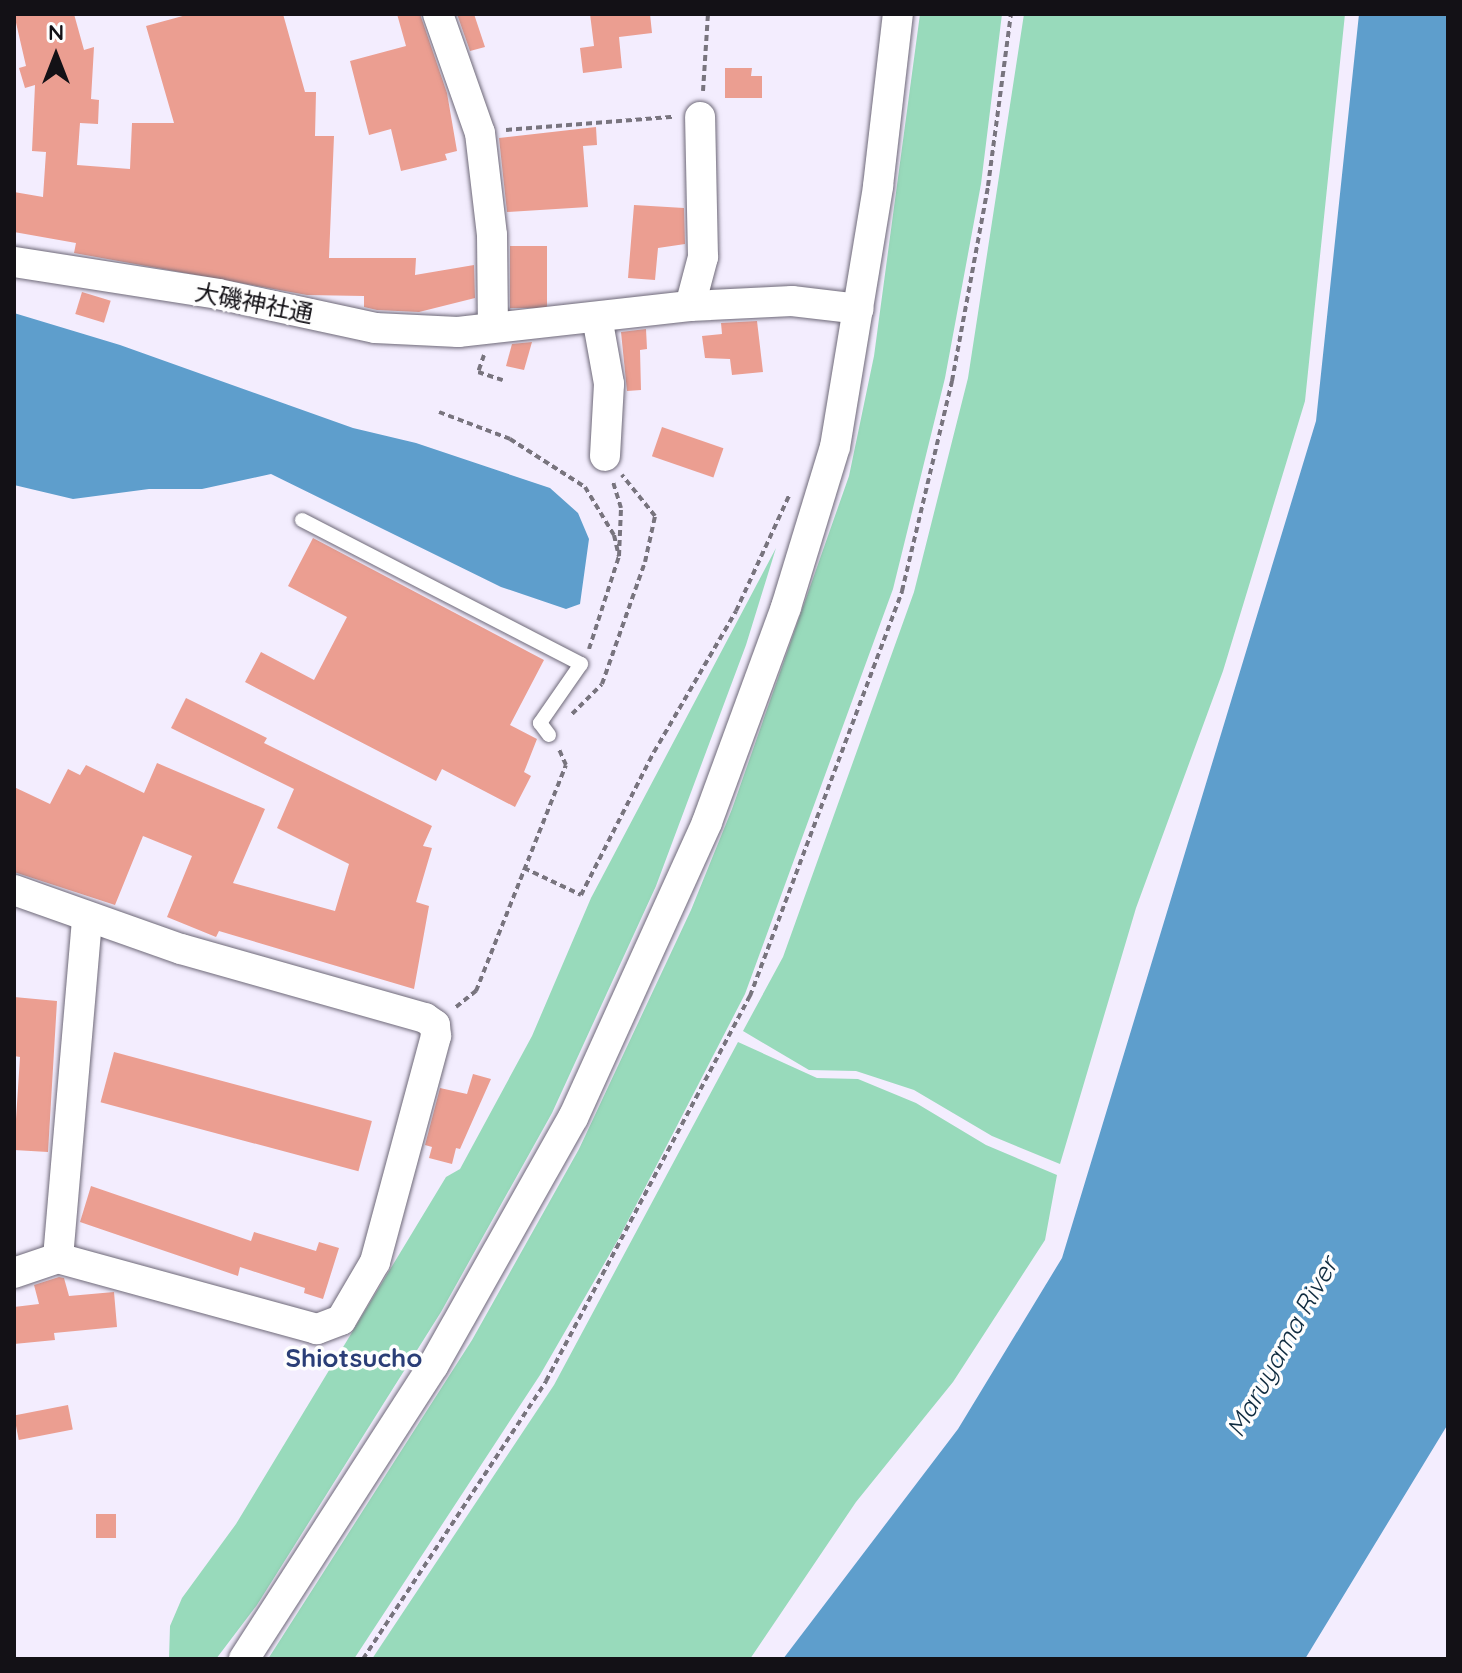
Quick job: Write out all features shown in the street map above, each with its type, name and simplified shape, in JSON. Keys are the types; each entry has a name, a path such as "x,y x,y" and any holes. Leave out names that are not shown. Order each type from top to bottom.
{"street":[{"path":"438,14 480,133 492,235 493,326"},
{"path":"244,1659 433,1366 573,1118 707,822 786,607 835,447 859,309 898,14"},
{"path":"690,306 703,257 700,117"},
{"name":"大磯神社通","path":"14,262 218,294 375,328 458,332 690,306 792,301 859,309"},
{"path":"597,317 609,384 605,456"},
{"path":"14,890 181,949 425,1018 435,1025 436,1036 375,1262 341,1320 317,1329 58,1258 14,1273"},
{"path":"58,1258 87,917"}],"lane":[{"path":"302,520 581,664 540,723 549,735"}],"path":[{"path":"480,133 603,119 700,117 708,14"},
{"path":"363,1659 546,1381 750,996 902,591 952,381 988,186 1011,14"},
{"path":"439,412 510,439 585,487 614,535 619,556"},
{"path":"581,664 609,597 619,556 621,508 605,456"},
{"path":"425,1018 465,1003 476,991 566,765 549,735 602,684 645,562 655,516 605,456"},
{"path":"524,868 581,895 654,752 736,611 793,486"}],"green space":[{"path":"920,14 1002,14 981,184 945,378 893,589 745,994 619,1238 540,1375 354,1659 268,1659 472,1340 579,1149 691,910 732,809 849,476 874,356"},
{"path":"1024,14 1345,14 1305,401 1223,671 1136,908 1060,1164 992,1136 914,1090 856,1071 809,1070 743,1031 783,957 914,592 968,378"},
{"path":"776,548 746,645 656,886 552,1113 441,1312 257,1605 216,1659 169,1659 170,1626 182,1598 236,1524 446,1177 460,1169 532,1036 591,898"},
{"path":"738,1042 817,1078 858,1079 916,1103 986,1145 1057,1175 1045,1240 953,1382 856,1502 750,1659 372,1659 554,1385"}],"water":[{"name":"Maruyama River","path":"1359,14 1448,14 1448,1424 1305,1659 783,1659 958,1429 1062,1258 1316,421"},
{"path":"14,313 120,345 353,428 416,443 550,488 578,513 589,539 580,604 566,609 501,587 271,474 202,489 149,489 73,499 14,485"}],"building":[{"path":"14,14 74,14 84,50 94,47 91,99 99,100 98,124 80,123 77,165 130,169 132,123 174,123 146,26 190,14 283,14 305,92 316,92 315,136 334,136 329,258 416,258 415,275 474,265 475,298 419,312 377,310 364,307 364,296 307,295 74,253 76,243 14,232 14,192 43,197 46,152 32,151 35,85 25,88 19,68 26,66"},
{"path":"397,14 420,14 447,93 457,151 445,154 447,160 401,171 391,129 369,135 350,61 406,46"},
{"path":"457,14 474,14 485,47 470,51"},
{"path":"590,14 650,14 652,33 619,37 622,68 583,73 580,48 594,46"},
{"path":"725,68 752,68 751,76 762,76 762,98 725,98"},
{"path":"596,127 597,145 583,146 588,207 507,212 499,138"},
{"path":"634,205 684,208 685,244 658,248 655,280 628,278"},
{"path":"510,246 547,246 547,308 510,308"},
{"path":"82,292 111,301 104,323 75,314"},
{"path":"757,321 763,372 732,375 730,359 705,358 702,336 722,334 721,323"},
{"path":"646,329 647,349 640,350 641,390 627,391 621,332"},
{"path":"532,342 524,370 506,366 512,344"},
{"path":"662,427 723,448 713,477 652,456"},
{"path":"313,538 544,660 510,725 537,739 524,772 531,776 515,807 442,769 436,781 245,682 261,652 314,680 347,617 288,586"},
{"path":"186,698 267,738 264,743 432,826 423,846 432,848 416,902 429,906 414,989 219,931 216,937 167,917 192,856 143,836 115,905 14,872 14,787 50,804 68,769 80,775 86,765 144,793 157,763 265,809 233,883 335,911 349,864 277,828 294,789 171,728"},
{"path":"14,997 57,1001 48,1152 14,1150 20,1057 14,1056"},
{"path":"114,1052 372,1121 358,1171 101,1102"},
{"path":"473,1074 491,1079 460,1149 456,1148 452,1164 429,1158 432,1147 425,1145 440,1088 467,1094"},
{"path":"91,1186 251,1241 254,1232 316,1251 319,1242 339,1248 323,1299 304,1293 305,1288 240,1267 238,1276 80,1222"},
{"path":"64,1278 69,1296 114,1292 117,1327 54,1333 55,1340 14,1344 14,1307 39,1304 34,1285"},
{"path":"68,1405 73,1430 19,1440 14,1415"},
{"path":"96,1514 116,1514 116,1538 96,1538"}],"district":[{"name":"Shiotsucho","path":"354,1358"}]}
